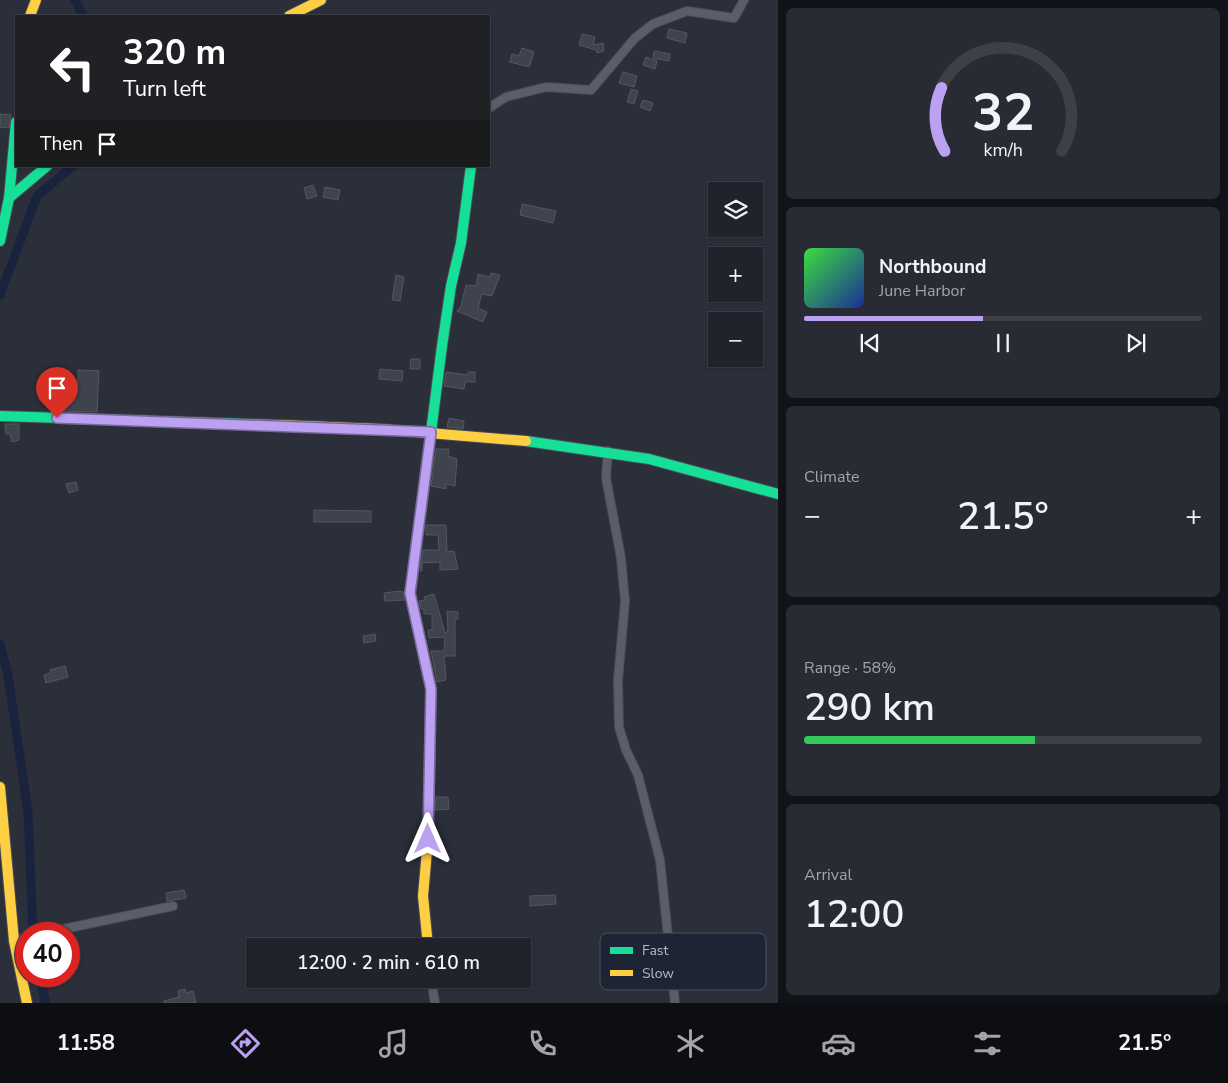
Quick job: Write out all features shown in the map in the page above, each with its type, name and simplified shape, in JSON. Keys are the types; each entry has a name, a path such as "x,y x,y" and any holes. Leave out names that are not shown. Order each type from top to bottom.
{"street":[{"path":"30,15 36,0"},
{"path":"291,15 321,0"},
{"path":"490,107 506,97 546,87 591,90 635,38 653,24 687,10 735,18 744,0"},
{"path":"0,241 9,198 15,133"},
{"path":"9,198 46,167"},
{"path":"427,938 423,896 428,839 431,689 410,593 451,286 461,243 472,167"},
{"path":"0,416 431,432 608,451 703,473 778,494"},
{"path":"608,451 606,478 621,558 625,601 618,680 619,727 626,750 638,775 660,860 668,933"},
{"path":"0,787 4,860 14,941 27,1003"},
{"path":"80,925 173,906"},
{"path":"432,988 435,1003"},
{"path":"674,990 675,1003"}],"building":[{"path":"669,29 687,33 685,43 667,38"},
{"path":"582,34 595,37 593,45 603,43 604,51 597,53 596,50 579,45"},
{"path":"522,48 534,52 529,67 510,62 512,54 519,56"},
{"path":"654,51 670,54 669,61 653,58"},
{"path":"646,57 657,61 655,69 643,65"},
{"path":"623,72 637,76 634,87 619,83"},
{"path":"631,89 638,91 634,104 627,102"},
{"path":"643,100 653,103 650,111 640,107"},
{"path":"0,114 11,115 9,128 0,127"},
{"path":"313,185 317,196 307,199 304,188"},
{"path":"325,187 340,190 338,200 323,197"},
{"path":"522,204 556,211 553,223 520,215"},
{"path":"491,273 500,275 492,296 482,294 478,308 487,312 483,322 457,311 461,306 466,285 476,286 478,274 490,277"},
{"path":"396,275 404,277 400,301 392,300"},
{"path":"411,359 420,359 420,369 410,369"},
{"path":"380,369 403,371 402,381 379,379"},
{"path":"78,370 99,371 97,412 58,411 62,381 78,384"},
{"path":"446,372 468,375 468,372 475,372 475,382 465,382 464,389 444,386"},
{"path":"449,418 464,421 463,429 447,427"},
{"path":"5,424 19,424 19,440 12,442 10,434 6,434"},
{"path":"436,449 449,449 448,456 457,459 455,486 446,484 446,489 431,486"},
{"path":"76,482 78,490 69,493 66,484"},
{"path":"314,510 371,511 371,522 314,522"},
{"path":"426,525 446,525 447,552 454,551 458,569 440,570 440,562 422,563 422,571 420,571 423,550 439,550 438,535 426,535"},
{"path":"403,592 405,600 385,601 384,593"},
{"path":"434,594 445,633 448,631 447,611 458,612 458,619 455,619 455,656 444,656 446,680 437,682 431,651 444,651 445,637 429,638 428,630 432,630 432,614 424,614 424,609 421,609 419,601 425,600 424,597"},
{"path":"375,634 376,641 364,643 363,636"},
{"path":"65,666 68,677 46,683 44,675 51,673 50,670"},
{"path":"436,797 448,797 449,809 435,810"},
{"path":"184,890 186,898 167,901 166,893"},
{"path":"555,895 556,904 530,906 530,896"},
{"path":"185,989 186,993 193,991 196,1003 164,1003 164,1001 179,997 178,991"}],"waterway":[{"path":"75,0 82,15"},
{"path":"0,295 37,196 72,167"},
{"path":"0,644 8,675 28,812 33,922"},
{"path":"42,987 46,1003"}],"traffic: fast":[{"path":"0,241 9,198 15,133"},
{"path":"9,198 46,167"},
{"path":"413,573 442,346 451,286 461,243 471,167"},
{"path":"0,416 280,425"},
{"path":"526,441 649,459 778,494"}],"traffic: slow":[{"path":"30,15 36,0"},
{"path":"291,15 321,0"},
{"path":"280,425 380,429 526,441"},
{"path":"413,573 410,593 431,689 428,839 423,896 427,938"},
{"path":"0,787 14,941 27,1003"}],"route":[{"path":"57,418 431,432 410,593 431,689 428,839"}]}
